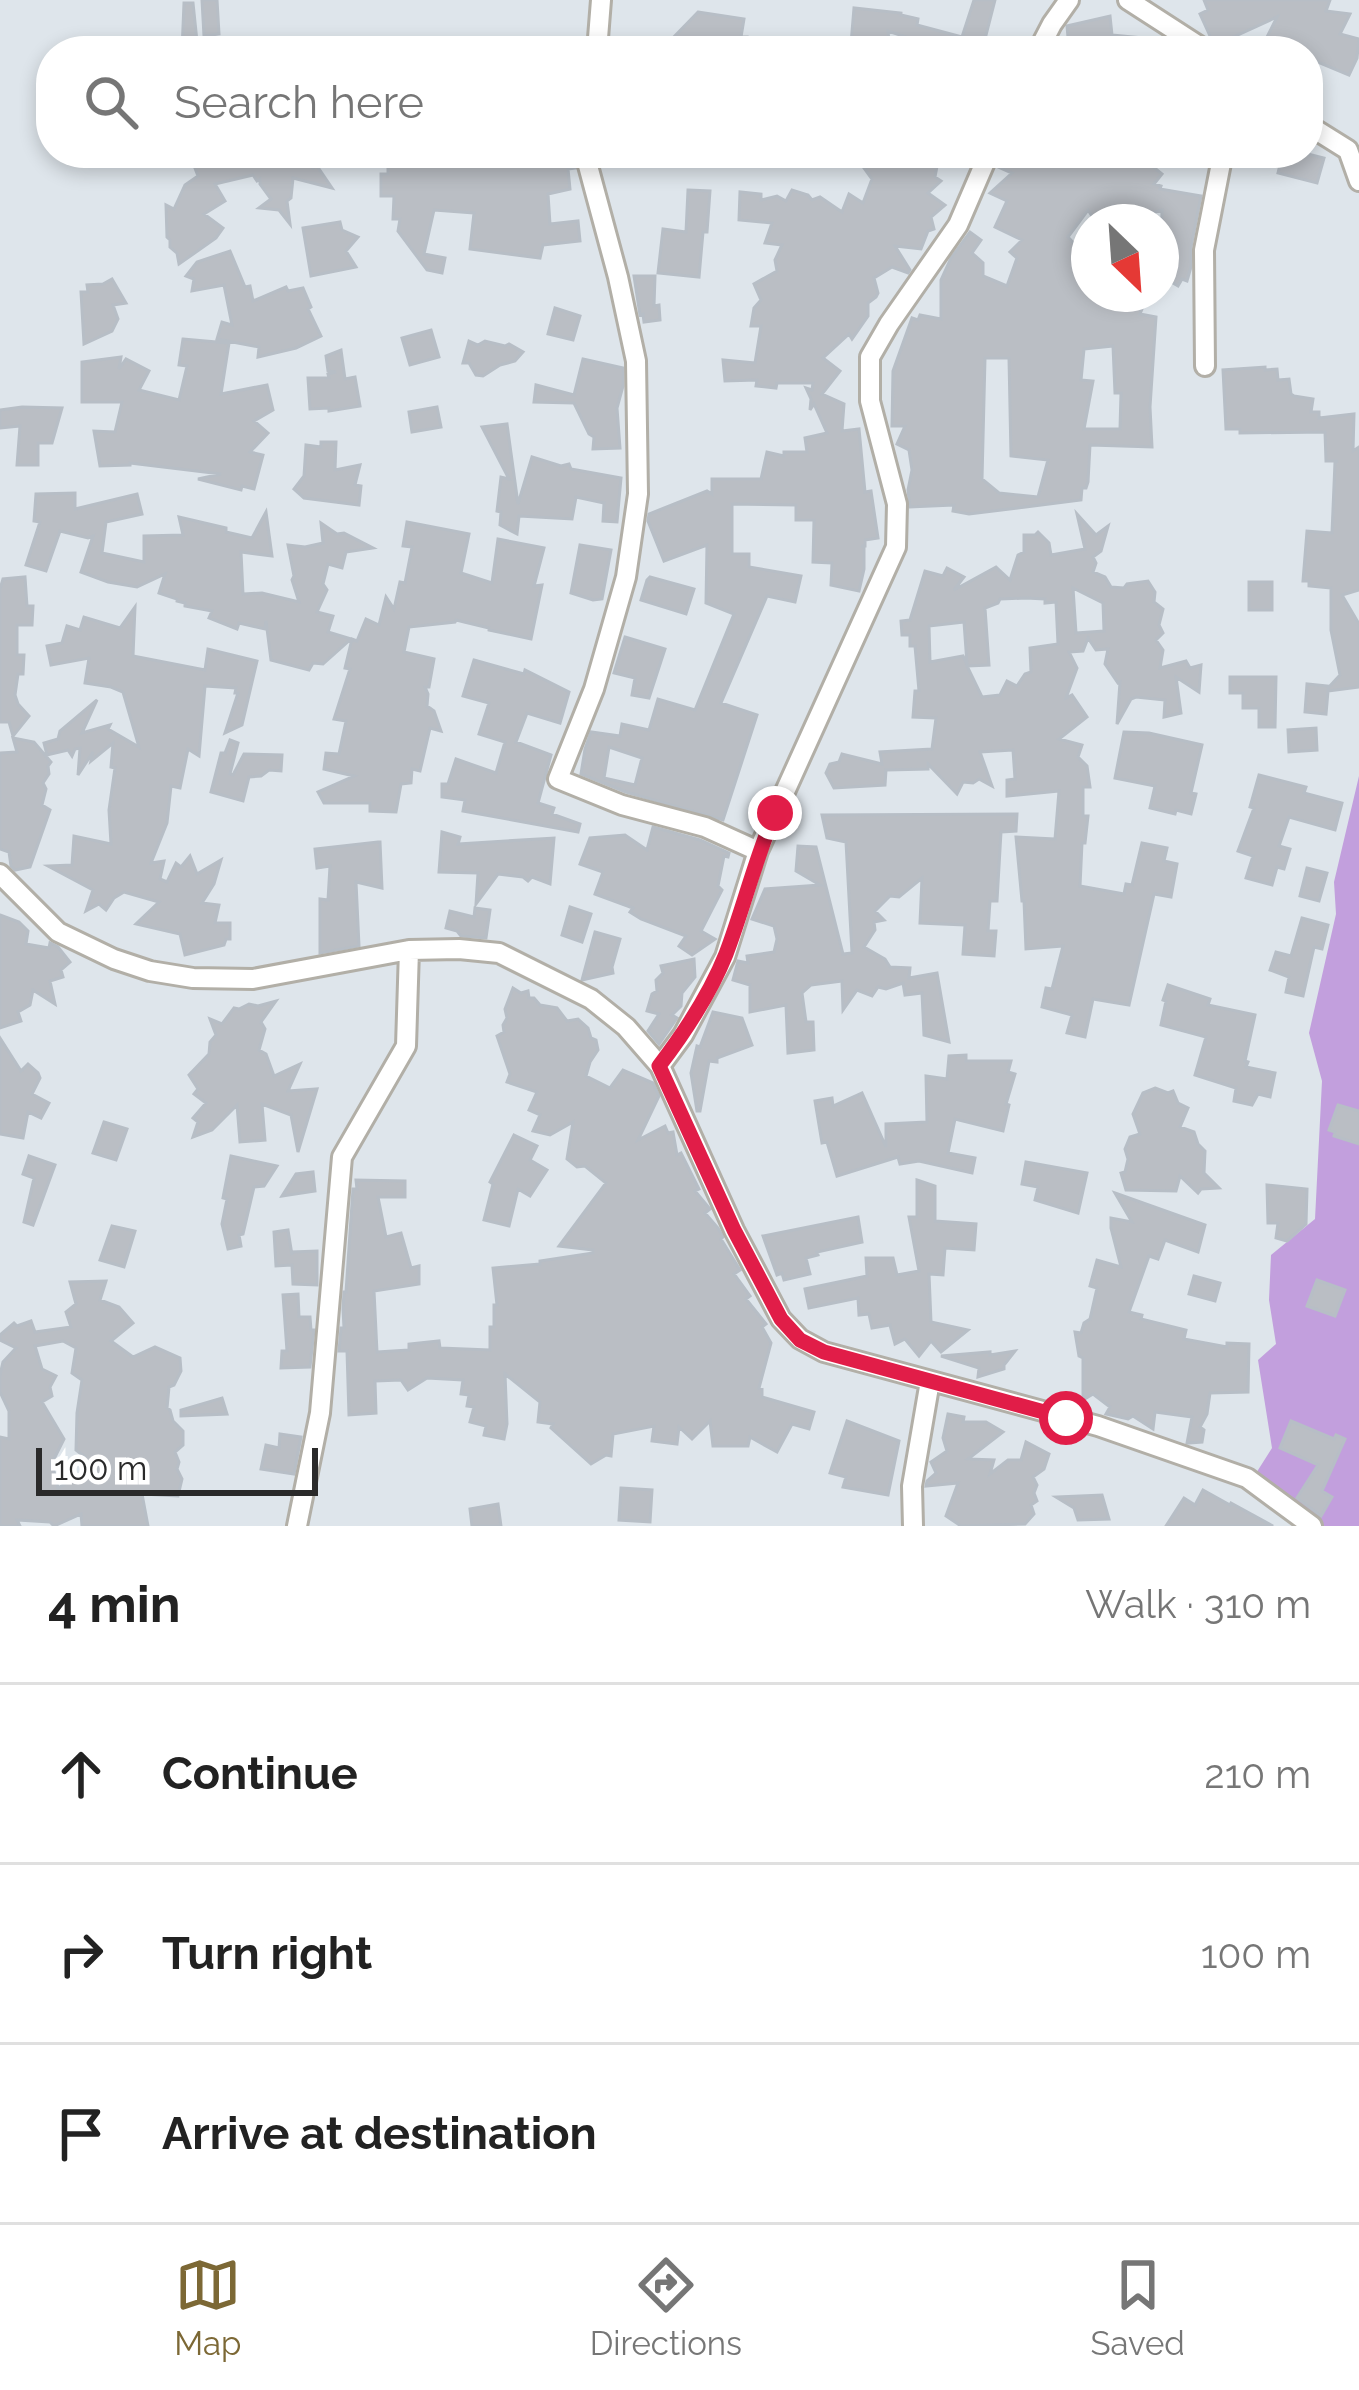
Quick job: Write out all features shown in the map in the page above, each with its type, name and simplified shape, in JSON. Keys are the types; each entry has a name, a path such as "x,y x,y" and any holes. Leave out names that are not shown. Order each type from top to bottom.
{"street":[{"path":"598,36 601,0"},
{"path":"1046,36 1069,0"},
{"path":"1128,0 1184,36"},
{"path":"1323,134 1348,150 1359,182"},
{"path":"588,168 636,361 638,494 626,577 595,689 558,779 622,805 705,827 758,850"},
{"path":"659,1066 683,1035 724,957 758,850 896,547 897,503 870,401 870,357 958,225 983,168"},
{"path":"1205,366 1204,250 1220,168"},
{"path":"0,874 58,932 114,959 194,978 253,979 409,950 500,953 591,999 626,1027 659,1066 743,1249 781,1319 800,1340 824,1352 1098,1426 1246,1478 1312,1526"},
{"path":"297,1526 320,1413 342,1157 406,1046 409,950"},
{"path":"913,1526 912,1486 930,1381"}],"shaded area":[{"path":"1359,776 1359,1526 1319,1526 1253,1478 1272,1448 1258,1360 1276,1344 1269,1300 1271,1255 1315,1219 1322,1081 1309,1033 1336,914 1334,882"}],"building":[{"path":"202,0 217,0 219,34 204,36"},
{"path":"974,0 995,0 986,36 962,36"},
{"path":"1204,0 1330,0 1326,11 1350,14 1340,34 1359,39 1357,58 1349,75 1323,64 1323,36 1268,36 1277,17 1235,36 1210,36 1200,14 1208,10"},
{"path":"184,3 193,3 196,36 183,36"},
{"path":"854,8 901,13 918,19 917,25 958,36 903,36 888,31 888,36 852,36"},
{"path":"698,12 744,19 741,36 675,36"},
{"path":"1110,16 1112,35 1122,36 1068,36 1067,26"},
{"path":"195,168 318,168 332,188 293,178 287,201 290,224 279,210 259,208 271,199 253,175 215,184 225,201 204,214 223,228 179,264 167,237 166,205 174,209 185,185 198,176"},
{"path":"388,168 575,168 568,169 570,189 548,194 550,224 578,221 580,241 543,245 540,258 470,249 474,213 434,210 424,254 445,258 442,273 427,270 398,231 400,219 393,219 394,196 381,196 381,174 388,174"},
{"path":"864,168 937,168 935,177 941,181 928,193 945,205 931,217 934,229 928,231 921,249 895,246 910,270 892,267 874,278 878,293 868,303 868,316 852,339 849,334 823,358 840,371 822,394 844,404 842,431 859,429 865,492 871,491 878,538 865,540 861,546 864,569 859,591 831,585 832,563 813,562 814,520 796,520 796,505 732,504 732,554 749,554 749,567 801,576 795,602 767,596 721,703 757,715 723,820 581,774 591,732 620,736 622,724 649,730 658,699 695,710 734,614 706,603 707,545 664,561 649,514 707,491 712,494 712,479 761,479 767,452 784,456 784,452 807,452 805,438 827,433 814,404 810,410 806,388 812,390 813,383 777,383 776,388 756,386 757,380 725,381 723,360 755,363 761,326 751,326 754,308 761,300 754,284 777,271 775,260 782,245 765,243 772,223 739,220 740,192 761,194 761,200 777,196 786,201 792,190 812,200 820,197 842,212 849,194 863,203 872,179","holes":["609,747 642,758 635,785 604,778"]},
{"path":"1000,168 1155,168 1162,174 1154,184 1160,189 1201,196 1191,267 1187,281 1182,279 1179,284 1179,204 1071,204 1071,312 1141,312 1156,317 1152,447 1090,445 1088,482 1081,500 969,514 953,511 954,505 910,507 909,450 897,444 905,426 892,426 893,371 912,318 941,319 941,280 970,232 981,240 972,253 983,263 983,276 1007,286 1017,258 1010,252 1022,240 995,227 1007,201 990,193 1012,173","holes":["1113,346 1115,393 1121,393 1120,429 1084,429 1093,381 1081,380 1084,349","985,358 1009,358 1011,456 1048,460 1038,497 999,493 982,479"]},
{"path":"1279,168 1321,168 1317,183 1278,173"},
{"path":"688,190 710,191 699,277 658,273 663,229 686,232"},
{"path":"340,222 342,230 358,237 346,251 356,267 311,276 303,228"},
{"path":"230,251 253,301 286,287 288,291 303,288 321,336 258,357 259,347 217,339 222,322 232,325 224,285 192,291 194,279 186,276 197,262"},
{"path":"634,276 655,276 654,306 659,305 660,320 644,322"},
{"path":"112,279 126,303 113,305 118,319 112,331 84,344 81,292 88,292 87,285"},
{"path":"555,308 580,316 573,340 548,334"},
{"path":"431,330 439,357 410,365 402,338"},
{"path":"183,339 229,343 221,394 267,385 273,410 254,421 268,433 250,452 263,455 254,489 198,479 221,474 130,463 100,466 94,431 115,432 122,402 82,402 82,362 121,357 119,369 126,359 149,371 139,390 179,400 187,366 179,365"},
{"path":"469,341 509,344 523,352 515,361 476,375 469,363 463,363"},
{"path":"341,350 345,379 355,377 360,406 310,409 308,378 329,378 328,374 336,372 328,371 326,356"},
{"path":"583,359 623,368 617,408 620,448 593,449 594,437 574,403 534,402 536,385 574,395"},
{"path":"1277,369 1278,380 1289,379 1294,396 1313,399 1311,412 1319,412 1319,418 1354,414 1353,451 1359,447 1359,590 1342,595 1359,624 1359,687 1328,691 1326,714 1305,712 1307,684 1328,688 1340,675 1331,630 1331,588 1303,581 1307,531 1332,533 1338,461 1326,461 1325,432 1226,429 1223,370"},
{"path":"437,407 441,427 412,432 409,412"},
{"path":"62,408 52,443 38,443 38,465 17,465 20,426 0,428 0,410"},
{"path":"507,424 518,504 532,457 621,478 617,522 603,521 604,503 576,497 572,519 519,516 517,534 500,525 501,477 509,479 482,427"},
{"path":"321,442 336,442 335,470 360,465 355,485 361,486 359,505 304,498 294,489 304,476 306,445 321,447"},
{"path":"75,493 75,509 137,494 142,514 106,522 102,553 144,562 144,536 183,535 179,517 252,538 266,512 272,556 241,552 243,594 262,593 299,602 288,545 323,543 321,523 373,548 346,552 342,568 328,564 323,584 327,590 317,612 333,616 328,632 351,639 309,670 271,660 266,621 265,629 239,623 237,629 209,618 212,611 185,606 159,593 165,574 137,587 81,572 93,536 60,531 46,571 26,565 40,522 34,521 36,494"},
{"path":"1077,514 1096,535 1108,526 1101,551 1093,557 1093,572 1105,577 1111,587 1148,581 1155,592 1154,602 1163,609 1159,625 1163,633 1156,640 1163,650 1160,668 1186,661 1190,668 1201,665 1199,692 1176,677 1181,713 1164,717 1165,700 1136,697 1117,724 1120,682 1105,664 1108,649 1096,650 1088,638 1083,651 1069,652 1077,668 1066,698 1072,695 1087,717 1059,739 1082,745 1078,757 1087,766 1090,787 1083,787 1083,816 1088,816 1080,886 1124,894 1126,884 1132,885 1142,843 1167,848 1164,861 1177,864 1171,897 1154,894 1129,1005 1093,999 1085,1037 1067,1033 1072,1015 1042,1007 1063,946 1026,949 1016,837 1055,839 1059,791 1007,796 1007,780 1015,779 1013,750 980,752 992,786 979,779 963,782 957,794 928,764 928,769 886,770 885,785 834,788 826,773 842,754 882,764 880,752 932,749 936,718 913,717 915,691 919,691 915,646 910,646 910,635 902,635 901,621 910,620 925,571 943,576 947,568 964,577 954,590 996,567 1010,580 1018,555 1024,552 1024,535 1038,532 1049,543 1051,555 1085,549","holes":["1073,588 1103,603 1104,631 1076,633","1000,599 1056,602 1058,644 1030,648 1031,672 1017,686 1007,681 1000,695 982,697 967,666 989,665 985,608","964,622 967,664 963,656 930,662 929,626"]},
{"path":"407,522 469,534 461,573 492,583 498,539 544,548 534,586 542,585 531,639 456,620 409,627 404,652 434,659 429,687 425,687 427,706 434,711 441,731 430,728 420,771 412,769 411,783 401,784 396,812 370,811 370,803 324,803 318,792 354,776 324,769 326,753 339,754 346,721 334,719 350,669 345,668 352,639 357,641 366,619 379,625 386,597 394,609 400,582 405,583 412,547 403,546"},
{"path":"580,545 611,550 602,599 571,593"},
{"path":"25,577 27,606 33,606 32,625 17,625 17,655 24,655 15,695 29,716 13,736 9,722 0,722 0,589 3,579"},
{"path":"650,577 694,589 686,614 641,600"},
{"path":"1249,582 1272,582 1272,610 1249,610"},
{"path":"135,607 133,656 205,670 208,649 257,661 242,725 225,733 236,688 205,686 199,756 188,749 180,788 171,786 167,823 151,863 164,861 160,879 167,882 176,863 181,867 190,856 197,874 221,860 202,903 219,905 215,923 230,923 230,939 224,945 185,955 180,934 136,924 159,902 124,892 106,910 99,904 86,911 93,890 48,866 72,865 74,836 111,844 109,810 115,768 111,767 113,743 91,761 93,752 78,775 80,748 72,756 68,750 47,755 44,743 58,739 60,731 97,700 82,733 110,725 108,729 139,747 123,692 85,683 89,658 51,665 47,646 62,643 67,626 80,630 84,617 120,628"},
{"path":"625,637 665,649 649,698 632,695 635,678 614,673"},
{"path":"474,660 524,674 525,670 569,692 560,723 527,713 516,742 551,755 538,803 580,824 578,832 463,811 465,800 442,797 442,784 448,784 456,759 496,773 505,742 479,734 489,703 463,696"},
{"path":"1230,677 1276,677 1275,727 1259,727 1259,708 1243,708 1243,693 1230,693"},
{"path":"1316,728 1317,750 1289,752 1288,730"},
{"path":"1124,732 1202,745 1191,814 1150,808 1155,786 1115,778"},
{"path":"13,738 34,742 51,762 42,805 50,810 30,867 15,870 9,852 0,849 0,753 17,752"},
{"path":"230,740 238,743 233,775 244,754 282,755 281,771 249,777 243,801 211,792 221,753"},
{"path":"1259,775 1306,787 1304,793 1342,803 1335,830 1289,817 1279,846 1290,849 1272,885 1246,878 1253,856 1238,851 1254,808 1250,807"},
{"path":"1017,814 1016,831 1001,832 997,901 990,901 988,931 996,931 994,956 963,954 965,925 920,923 922,878 899,897 890,896 875,911 884,920 874,922 875,930 864,947 890,967 910,968 909,978 937,973 949,1042 924,1035 922,993 905,995 903,983 878,987 872,996 857,990 843,1010 842,981 811,985 802,993 806,1022 813,1022 814,1050 788,1053 786,1005 750,1012 750,985 733,980 738,961 748,963 747,956 774,952 774,926 752,919 765,889 820,885 796,871 798,846 816,847 843,954 852,953 846,842 827,838 822,815"},
{"path":"653,827 729,853 724,856 718,886 722,890 701,931 715,939 692,955 679,946 686,936 595,894 603,872 580,864 590,838 625,835 647,850"},
{"path":"442,832 460,837 458,844 554,838 550,884 498,874 476,904 478,873 439,872"},
{"path":"380,842 382,888 356,882 359,946 320,953 320,899 328,900 330,866 317,868 315,849"},
{"path":"1307,868 1327,873 1319,901 1300,896"},
{"path":"570,907 591,914 582,942 562,935"},
{"path":"475,908 490,910 486,938 461,936 446,928 450,911 474,917"},
{"path":"0,915 28,931 26,944 49,948 50,943 70,962 61,970 63,977 50,981 55,1004 33,990 30,1005 18,1012 21,1021 0,1028"},
{"path":"1302,918 1328,925 1322,949 1314,947 1303,996 1286,992 1289,977 1270,970 1276,952 1291,956"},
{"path":"595,932 620,939 613,973 582,980"},
{"path":"694,959 695,977 682,993 681,1006 672,1015 677,1018 659,1044 648,1031 659,1014 647,1011 657,991 656,980 663,973 661,966"},
{"path":"1168,985 1210,999 1208,1005 1255,1015 1246,1067 1275,1073 1270,1097 1258,1094 1252,1105 1234,1101 1236,1088 1195,1075 1206,1037 1161,1025"},
{"path":"513,988 528,991 529,998 540,1005 557,1008 567,1021 578,1019 588,1028 598,1050 586,1076 610,1088 623,1070 653,1083 659,1096 638,1140 665,1126 668,1133 673,1132 677,1155 681,1153 699,1189 695,1191 710,1209 705,1213 740,1270 734,1274 766,1324 762,1327 771,1343 759,1388 762,1397 814,1412 809,1429 792,1424 777,1452 750,1437 748,1446 713,1446 710,1421 692,1439 679,1427 677,1444 652,1441 654,1426 613,1434 611,1456 591,1464 551,1428 553,1424 538,1422 540,1402 505,1374 504,1439 484,1435 486,1426 470,1422 474,1407 467,1406 469,1395 461,1394 463,1380 427,1378 408,1390 401,1380 375,1381 376,1413 349,1415 347,1351 339,1351 356,1180 405,1181 405,1197 378,1197 386,1237 401,1233 411,1268 419,1266 419,1284 374,1291 377,1352 409,1350 409,1344 439,1341 440,1348 490,1350 497,1305 493,1268 593,1253 559,1246 606,1183 567,1159 573,1122 550,1135 533,1131 540,1115 529,1110 537,1092 507,1082 510,1074 497,1036 504,1032 505,1009"},
{"path":"276,1001 261,1022 265,1029 259,1050 266,1054 274,1076 300,1064 288,1091 317,1089 298,1152 291,1115 262,1104 265,1140 240,1142 237,1105 212,1130 193,1137 198,1122 193,1118 206,1103 194,1094 198,1089 189,1075 209,1054 216,1035 210,1019 222,1024 234,1008"},
{"path":"713,1012 742,1018 752,1045 717,1062 709,1061 697,1111 691,1073"},
{"path":"0,1038 21,1071 28,1064 38,1073 32,1094 49,1103 41,1118 28,1112 23,1138 0,1134"},
{"path":"966,1055 966,1061 1011,1061 1008,1072 1015,1074 1003,1131 955,1119 948,1153 975,1158 972,1173 919,1161 900,1164 898,1157 837,1176 827,1142 822,1143 815,1101 832,1098 833,1106 862,1093 886,1147 886,1124 927,1122 926,1076 947,1079 949,1056"},
{"path":"1155,1088 1173,1091 1178,1103 1188,1108 1180,1127 1194,1132 1205,1151 1204,1173 1219,1188 1198,1193 1180,1176 1176,1191 1126,1190 1121,1173 1128,1159 1125,1149 1130,1137 1140,1134 1133,1114 1143,1093"},
{"path":"1338,1105 1359,1111 1359,1144 1329,1130"},
{"path":"104,1122 127,1129 116,1160 93,1153"},
{"path":"514,1135 537,1146 530,1160 547,1170 530,1196 518,1189 509,1226 484,1220 490,1182"},
{"path":"29,1156 55,1165 33,1225 24,1222 34,1178 23,1174"},
{"path":"231,1156 277,1166 264,1186 254,1187 239,1235 241,1246 228,1249 222,1224"},
{"path":"1026,1162 1087,1173 1078,1213 1035,1200 1038,1187 1022,1184"},
{"path":"313,1172 315,1191 282,1196 296,1174"},
{"path":"917,1180 935,1186 935,1221 976,1224 974,1250 945,1248 943,1275 929,1274 931,1322 968,1330 941,1352 931,1341 919,1356 905,1339 895,1344 890,1325 872,1328 869,1314 859,1315 858,1298 809,1308 805,1289 867,1276 866,1258 893,1258 897,1275 919,1271 909,1217 917,1217"},
{"path":"1267,1185 1307,1189 1306,1224 1287,1241 1276,1238 1278,1223 1268,1223"},
{"path":"1115,1193 1205,1225 1198,1252 1165,1240 1158,1259 1149,1256 1129,1312 1186,1330 1184,1339 1227,1347 1227,1343 1249,1344 1248,1392 1210,1393 1200,1427 1202,1442 1187,1443 1192,1417 1155,1412 1153,1429 1133,1416 1106,1414 1110,1407 1093,1394 1083,1400 1083,1358 1075,1332 1081,1333 1090,1319 1097,1288 1090,1286 1097,1260 1121,1267 1111,1218 1132,1222"},
{"path":"858,1217 862,1242 806,1258 810,1274 784,1280 782,1273 777,1275 763,1236"},
{"path":"112,1226 135,1231 124,1267 100,1260"},
{"path":"288,1230 292,1255 317,1251 317,1285 293,1284 292,1265 276,1266 274,1232"},
{"path":"1194,1276 1220,1283 1215,1301 1189,1294"},
{"path":"1317,1280 1345,1290 1335,1316 1307,1306"},
{"path":"106,1281 100,1300 119,1307 133,1323 111,1341 133,1357 155,1347 180,1358 181,1371 169,1387 167,1408 183,1431 183,1445 175,1452 182,1479 178,1496 142,1494 148,1526 82,1526 81,1514 54,1526 17,1520 20,1526 0,1526 0,1437 9,1439 9,1411 0,1392 0,1375 3,1362 16,1348 0,1340 0,1335 14,1323 31,1321 35,1332 71,1327 66,1312 76,1304 70,1282","holes":["63,1341 76,1348 72,1373 82,1380 76,1450 85,1457 84,1473 58,1488 52,1463 64,1439 42,1402 52,1396 50,1387 56,1376 42,1369 35,1346"]},
{"path":"298,1294 299,1317 310,1317 314,1330 310,1367 281,1368 282,1351 287,1351 283,1295"},
{"path":"1015,1351 1004,1369 978,1377 979,1368 941,1356 990,1355"},
{"path":"222,1398 227,1414 181,1416 181,1410"},
{"path":"948,1414 964,1417 963,1422 986,1422 1003,1432 968,1459 994,1460 990,1474 1008,1460 1021,1460 1026,1442 1049,1454 1044,1469 1033,1477 1037,1501 1025,1524 961,1526 946,1516 958,1483 926,1486 936,1473 931,1462 947,1451 943,1438"},
{"path":"847,1421 899,1441 888,1495 843,1487 846,1477 830,1473"},
{"path":"1291,1421 1345,1439 1322,1491 1332,1497 1321,1516 1297,1498 1318,1465 1280,1448"},
{"path":"280,1434 301,1437 294,1474 261,1469 266,1445 279,1448"},
{"path":"621,1488 652,1490 650,1522 619,1520"},
{"path":"1203,1490 1273,1526 1166,1526 1184,1498 1195,1505"},
{"path":"1102,1495 1109,1519 1078,1520 1074,1508 1056,1497"},
{"path":"498,1504 501,1526 472,1526 470,1509"}],"route":[{"path":"775,813 758,850 724,957 683,1035 659,1066 734,1230 781,1319 800,1340 824,1352 1066,1418"}]}
